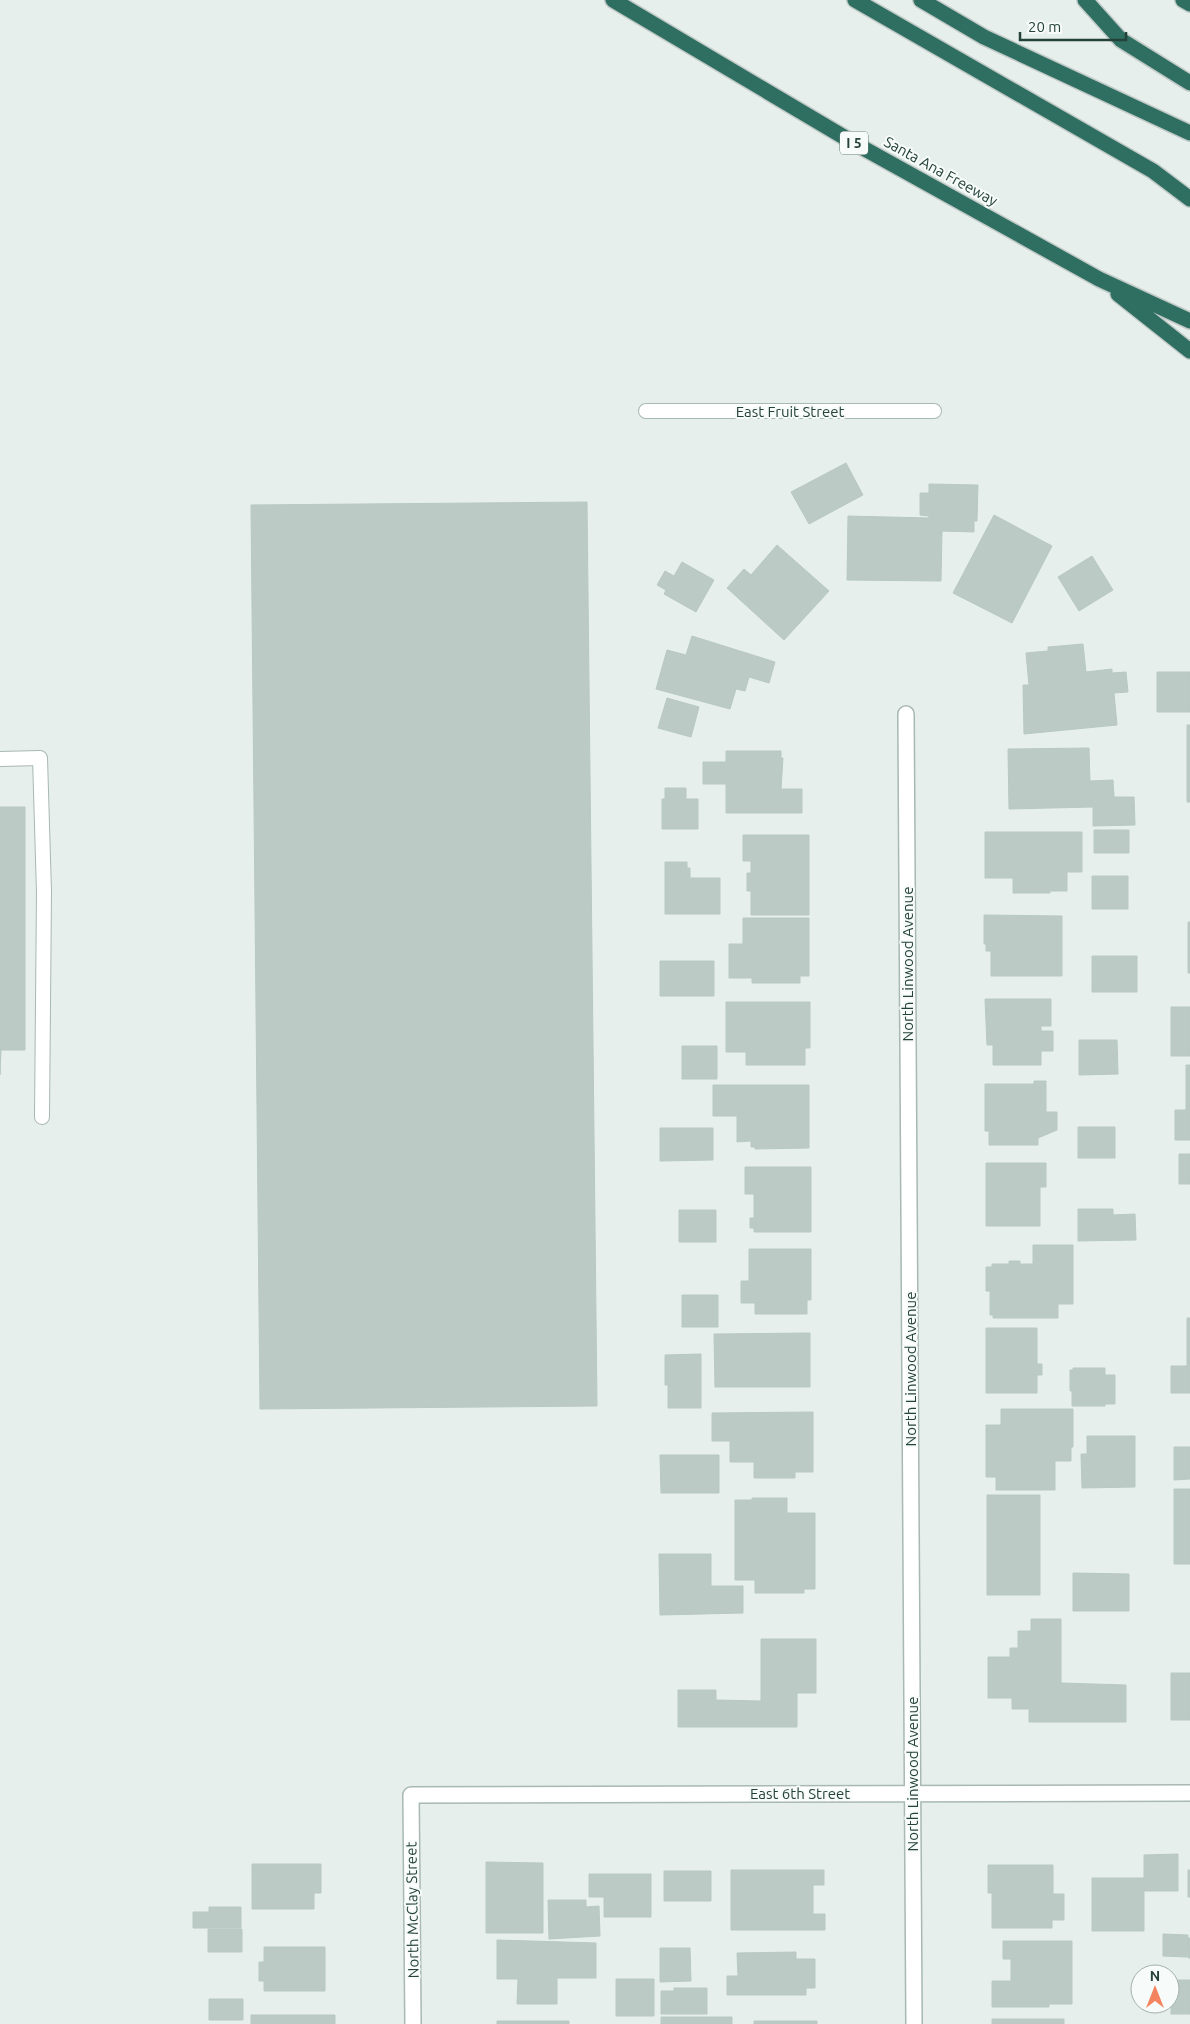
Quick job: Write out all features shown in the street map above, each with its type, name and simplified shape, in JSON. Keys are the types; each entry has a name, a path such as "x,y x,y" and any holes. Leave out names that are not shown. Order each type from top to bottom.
{"highway":[{"name":"Santa Ana Freeway","path":"612,0 854,144 1099,279 1190,321"},
{"path":"855,0 1153,171 1190,199"},
{"path":"921,0 984,37 1190,133"},
{"path":"1085,0 1121,40 1190,83"},
{"path":"1183,0 1190,4"},
{"name":"Santa Ana Freeway","path":"1099,279 1190,352"}],"street":[{"name":"North Linwood Avenue","path":"906,714 914,2024"},
{"name":"East 6th Street","path":"411,1795 1190,1793"},
{"name":"North McClay Street","path":"411,1795 413,2024"}],"lane":[{"name":"East Fruit Street","path":"646,411 934,411"},
{"path":"0,759 40,758 44,892 42,1117"}],"building":[{"path":"846,463 863,495 809,524 791,492"},
{"path":"929,484 978,485 977,521 974,521 974,532 942,531 941,581 847,580 848,516 929,518 929,516 920,515 920,493 929,493"},
{"path":"587,502 597,1406 260,1409 251,505"},
{"path":"994,515 1052,546 1012,623 953,593"},
{"path":"777,545 829,591 784,640 727,588 744,569 751,575"},
{"path":"1092,556 1113,590 1079,611 1058,577"},
{"path":"682,562 714,580 696,612 664,594 666,590 657,585 665,571 674,576"},
{"path":"692,636 775,662 769,683 749,677 745,691 736,689 730,709 656,689 667,650 686,655"},
{"path":"1083,644 1086,672 1112,669 1112,673 1126,672 1128,692 1114,693 1117,725 1024,734 1023,685 1029,685 1026,653 1048,651 1048,647"},
{"path":"1157,672 1190,672 1190,712 1157,712"},
{"path":"667,698 699,707 691,737 658,728"},
{"path":"1187,725 1190,725 1190,802 1187,802"},
{"path":"1089,748 1090,781 1113,780 1114,797 1134,797 1135,825 1093,826 1093,807 1009,809 1008,749"},
{"path":"726,751 781,751 781,758 783,758 781,789 802,789 802,813 726,813 726,784 703,784 703,762 726,762"},
{"path":"665,788 686,788 686,799 698,799 698,829 662,829 662,799 665,799"},
{"path":"0,807 25,807 25,1050 1,1050 0,1075"},
{"path":"1094,830 1129,830 1129,853 1094,853"},
{"path":"985,832 1082,832 1082,872 1067,872 1067,891 1013,893 1013,878 985,878"},
{"path":"743,835 809,835 809,915 751,915 751,891 747,891 747,873 751,873 751,861 743,861"},
{"path":"665,862 687,862 687,868 690,868 690,878 720,878 720,914 665,914"},
{"path":"1092,876 1128,876 1128,909 1092,909"},
{"path":"984,915 1062,916 1062,976 991,976 991,951 986,951 986,944 984,944"},
{"path":"743,918 809,918 809,976 800,976 800,983 752,983 752,978 729,978 729,944 743,944"},
{"path":"1188,922 1190,922 1190,973 1188,973"},
{"path":"1092,956 1137,956 1137,992 1092,992"},
{"path":"660,961 714,961 714,996 660,996"},
{"path":"985,999 1051,999 1051,1026 1041,1026 1041,1031 1053,1031 1053,1051 1041,1051 1041,1065 993,1065 993,1045 987,1045"},
{"path":"726,1002 810,1002 810,1048 805,1048 805,1065 746,1065 746,1052 726,1052"},
{"path":"1171,1007 1190,1007 1190,1056 1171,1056"},
{"path":"1079,1040 1117,1040 1118,1074 1079,1075"},
{"path":"682,1046 717,1046 717,1079 682,1079"},
{"path":"1186,1065 1190,1065 1190,1140 1175,1140 1175,1110 1186,1110"},
{"path":"1034,1081 1046,1081 1046,1112 1057,1112 1057,1130 1038,1138 1038,1145 989,1145 989,1131 985,1131 985,1084 1034,1084"},
{"path":"713,1085 809,1085 809,1148 755,1149 755,1147 751,1147 751,1141 737,1142 737,1116 713,1116"},
{"path":"1078,1127 1115,1127 1115,1158 1078,1158"},
{"path":"660,1128 713,1128 713,1160 660,1161"},
{"path":"1179,1154 1190,1154 1190,1184 1179,1184"},
{"path":"986,1163 1046,1163 1046,1187 1040,1187 1040,1226 986,1226"},
{"path":"745,1167 811,1167 811,1232 754,1232 754,1228 750,1228 750,1218 754,1218 754,1194 745,1194"},
{"path":"1078,1209 1113,1209 1113,1215 1135,1214 1136,1240 1078,1241"},
{"path":"679,1210 716,1210 716,1242 679,1242"},
{"path":"1033,1245 1073,1245 1073,1304 1058,1304 1058,1318 993,1318 993,1315 990,1315 990,1291 986,1291 986,1267 992,1267 992,1264 1009,1264 1009,1261 1020,1261 1020,1264 1033,1264"},
{"path":"749,1249 811,1249 811,1300 807,1300 807,1314 755,1314 755,1303 741,1303 741,1281 749,1281"},
{"path":"682,1295 718,1295 718,1327 682,1327"},
{"path":"1187,1318 1190,1318 1190,1393 1171,1393 1171,1366 1187,1366"},
{"path":"986,1328 1037,1328 1037,1364 1042,1364 1042,1375 1037,1375 1037,1393 986,1393"},
{"path":"810,1333 810,1387 715,1387 714,1334"},
{"path":"701,1354 701,1408 668,1408 668,1385 665,1385 665,1355"},
{"path":"1073,1368 1105,1368 1105,1375 1115,1375 1115,1404 1105,1404 1105,1406 1072,1406 1070,1370 1073,1370"},
{"path":"1001,1409 1073,1409 1071,1461 1055,1461 1055,1490 996,1490 996,1477 986,1477 986,1425 1001,1425"},
{"path":"813,1412 813,1472 795,1472 795,1478 754,1478 754,1462 730,1462 730,1441 712,1441 712,1413"},
{"path":"1087,1436 1135,1436 1135,1487 1082,1488 1081,1454 1087,1454"},
{"path":"1174,1447 1190,1447 1190,1479 1174,1480"},
{"path":"660,1455 719,1455 719,1493 661,1493"},
{"path":"1174,1489 1190,1489 1190,1564 1174,1564"},
{"path":"987,1495 1040,1495 1040,1595 987,1595"},
{"path":"752,1498 787,1498 787,1513 815,1513 815,1589 804,1589 804,1593 755,1593 755,1580 735,1580 735,1500 752,1500"},
{"path":"659,1554 711,1554 711,1586 743,1586 743,1613 660,1615"},
{"path":"1073,1573 1129,1574 1129,1611 1073,1611"},
{"path":"1031,1619 1061,1619 1061,1683 1126,1685 1126,1722 1029,1722 1029,1709 1012,1709 1012,1698 988,1698 988,1657 1010,1657 1010,1648 1018,1648 1018,1631 1031,1631"},
{"path":"761,1639 816,1639 816,1693 797,1693 797,1727 678,1727 678,1690 716,1690 716,1700 761,1701"},
{"path":"1171,1673 1190,1673 1190,1720 1171,1720"},
{"path":"1178,1854 1178,1891 1144,1891 1144,1855"},
{"path":"486,1862 543,1863 543,1933 486,1933"},
{"path":"252,1864 321,1864 321,1893 314,1893 314,1909 252,1909"},
{"path":"988,1865 1053,1865 1053,1894 1064,1894 1064,1920 1052,1920 1052,1928 992,1928 992,1893 988,1893"},
{"path":"731,1870 824,1870 824,1885 813,1885 813,1914 825,1914 825,1930 731,1930"},
{"path":"1188,1870 1190,1870 1190,1897 1188,1897"},
{"path":"664,1871 711,1871 711,1901 664,1901"},
{"path":"589,1874 651,1874 651,1917 604,1917 604,1897 589,1897"},
{"path":"1092,1878 1144,1878 1144,1931 1092,1931"},
{"path":"548,1900 586,1900 586,1907 599,1906 600,1936 549,1939"},
{"path":"209,1907 241,1907 241,1928 193,1928 193,1912 209,1912"},
{"path":"208,1929 242,1929 242,1952 208,1952"},
{"path":"1163,1934 1188,1935 1187,1957 1163,1956"},
{"path":"1188,1938 1190,1938 1190,1958 1188,1958"},
{"path":"497,1940 596,1943 596,1978 557,1978 557,2004 517,2004 518,1979 497,1979"},
{"path":"1003,1941 1072,1941 1072,2004 1049,2004 1049,2007 992,2007 992,1981 1011,1981 1011,1959 1003,1959"},
{"path":"264,1947 325,1947 325,1991 264,1991 264,1981 259,1981 259,1962 264,1962"},
{"path":"660,1948 690,1948 691,1981 660,1982"},
{"path":"796,1952 796,1959 815,1959 815,1988 806,1988 806,1995 727,1995 727,1976 738,1976 737,1953"},
{"path":"616,1979 654,1979 654,2016 616,2016"},
{"path":"1180,1980 1190,1980 1190,2014 1180,2014"},
{"path":"674,1988 707,1988 707,2014 661,2014 661,1991 674,1991"},
{"path":"209,1999 243,1999 243,2020 209,2020"},
{"path":"251,2015 335,2015 335,2024 251,2024"},
{"path":"661,2017 732,2017 732,2024 661,2024"},
{"path":"992,2019 1064,2019 1064,2024 992,2024"},
{"path":"497,2021 569,2021 569,2024 497,2024"},
{"path":"754,2021 817,2021 817,2024 754,2024"}]}
